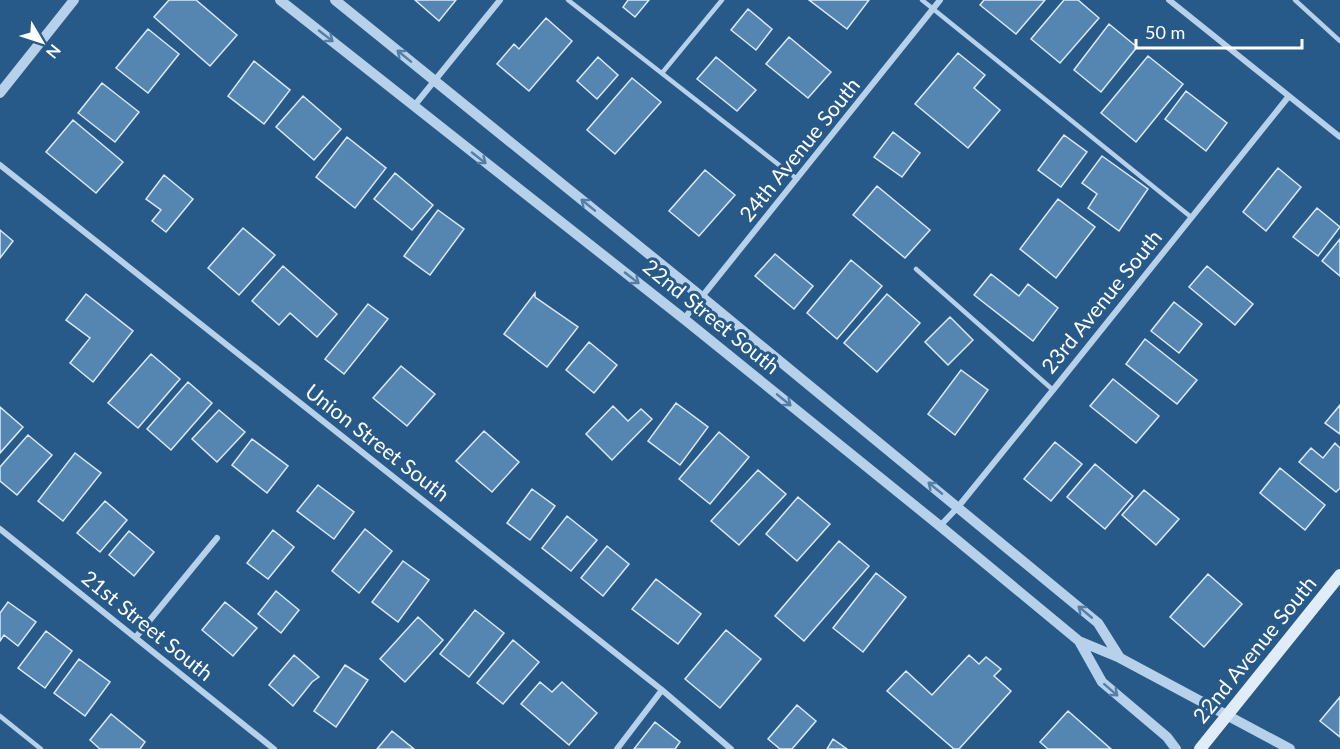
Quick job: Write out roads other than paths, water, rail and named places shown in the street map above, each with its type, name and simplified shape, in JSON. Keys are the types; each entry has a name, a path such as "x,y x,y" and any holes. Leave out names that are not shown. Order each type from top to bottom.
{"main road":[{"name":"22nd Avenue South","path":"1200,749 1340,575"}],"street":[{"path":"0,93 74,0"},
{"name":"22nd Street South","path":"280,0 684,319 1079,641 1120,658 1290,749"},
{"name":"22nd Street South","path":"335,0 703,298 1098,623 1120,658"},
{"path":"414,106 500,0"},
{"name":"24th Avenue South","path":"684,319 940,0"},
{"path":"1168,0 1340,137"},
{"name":"23rd Avenue South","path":"940,526 1053,390 1289,96"},
{"name":"Union Street South","path":"0,165 662,690 731,749"},
{"name":"21st Street South","path":"0,529 274,749"},
{"path":"136,638 217,538"},
{"path":"1079,641 1102,682 1167,737 1176,749"},
{"path":"617,749 662,690"}],"lane":[{"path":"568,0 797,179"},
{"path":"662,73 722,0"},
{"path":"921,0 1191,217"},
{"path":"1295,0 1340,41"},
{"path":"916,269 1053,390"},
{"path":"0,716 41,749"}]}
